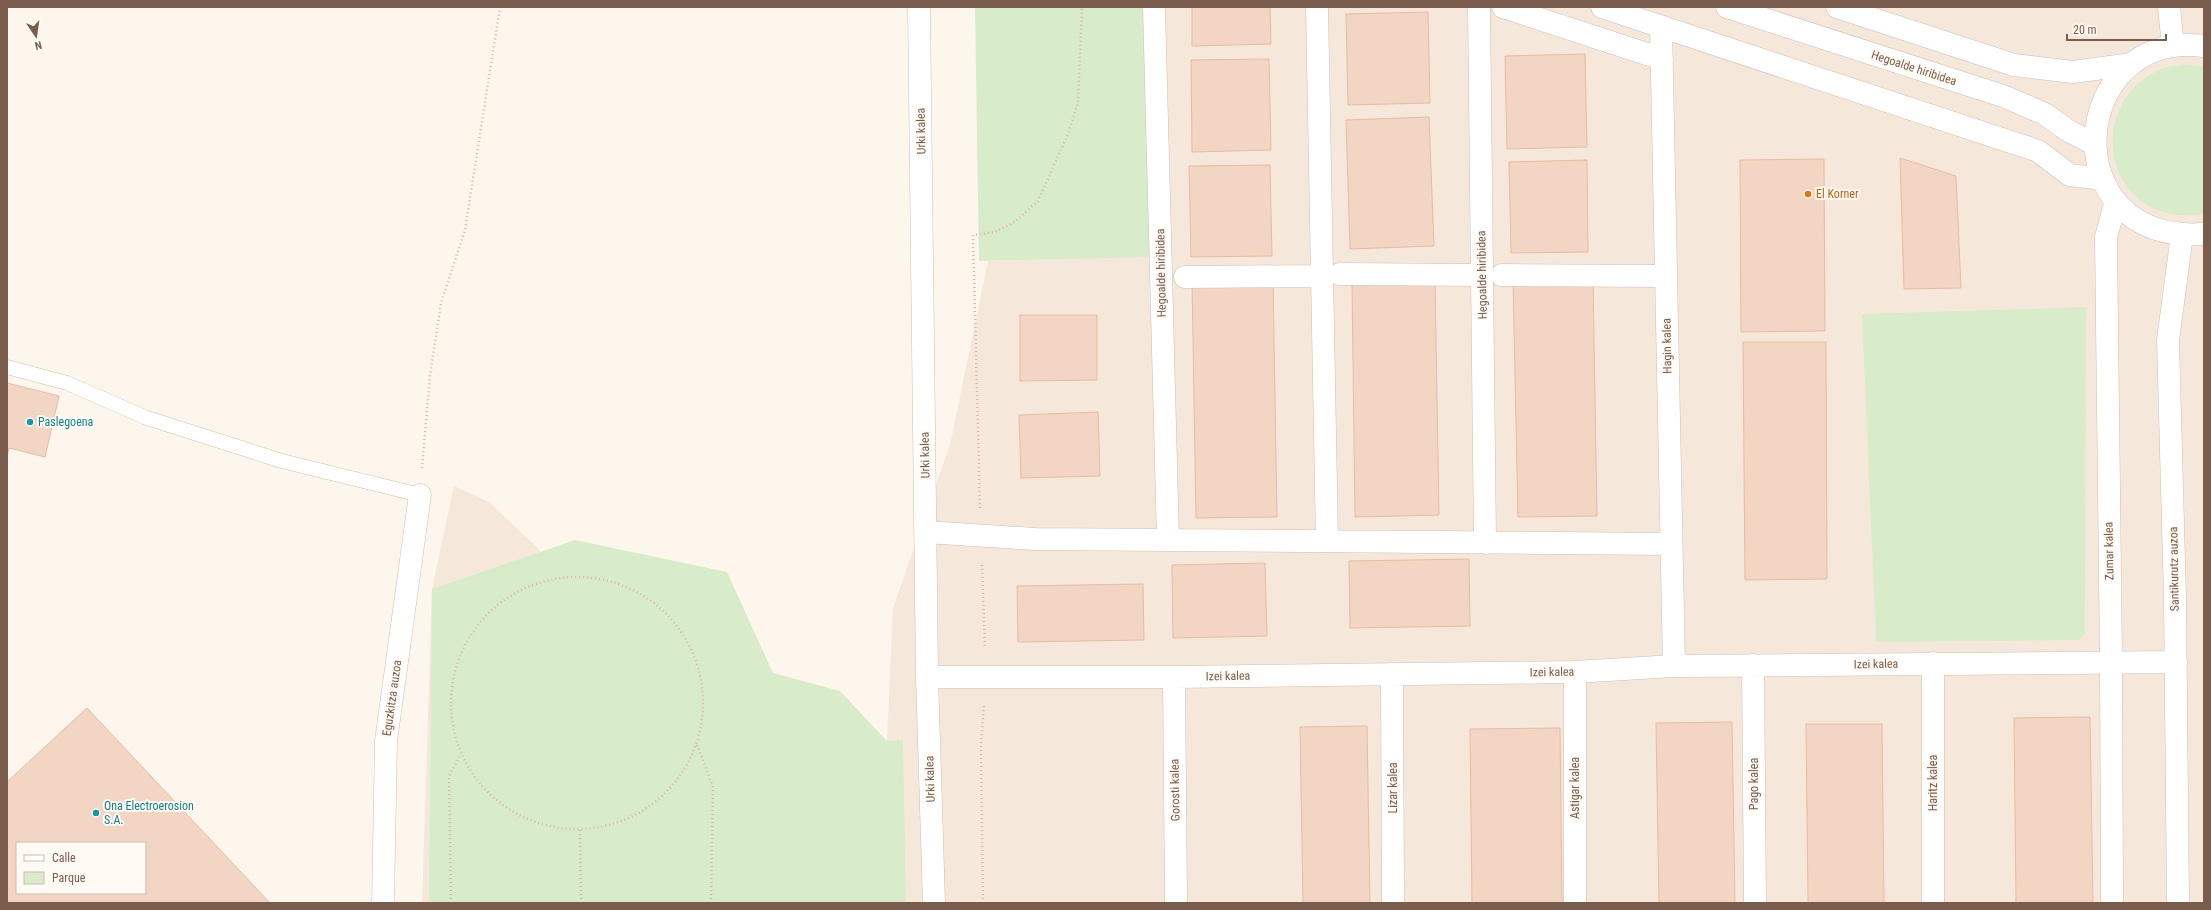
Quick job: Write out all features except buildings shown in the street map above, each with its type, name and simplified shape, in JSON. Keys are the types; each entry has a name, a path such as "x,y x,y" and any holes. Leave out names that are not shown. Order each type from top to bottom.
{"street":[{"name":"Urki kalea","path":"919,7 928,677 934,903"},
{"name":"Hegoalde hiribidea","path":"1154,7 1168,540"},
{"path":"1317,7 1331,275 1327,541"},
{"name":"Hegoalde hiribidea","path":"1479,7 1492,275 1485,543"},
{"path":"1503,7 1662,59"},
{"path":"1602,7 2038,151 2070,175 2103,179"},
{"name":"Hegoalde hiribidea","path":"1727,7 2003,96 2045,114 2067,130 2094,144"},
{"path":"1837,7 2014,65 2073,72 2132,64"},
{"path":"2169,7 2173,46"},
{"name":"Hagin kalea","path":"1661,26 1674,666"},
{"path":"2204,46 2173,46 2151,52 2132,64 2111,86 2098,114 2094,144 2096,162 2103,179 2116,201 2135,219 2157,230 2182,236 2204,234"},
{"name":"Zumar kalea","path":"2112,903 2106,237 2116,201"},
{"name":"Santikurutz auzoa","path":"2178,903 2176,662 2168,340 2182,236"},
{"path":"1185,277 1331,275 1666,276"},
{"name":"Eguzkitza auzoa","path":"383,903 386,741 420,495"},
{"path":"926,532 1035,539 1671,544"},
{"name":"Izei kalea","path":"928,677 1174,677 1575,672 1674,666 2111,661 2176,662"},
{"name":"Haritz kalea","path":"1933,663 1933,903"},
{"name":"Pago kalea","path":"1754,665 1755,903"},
{"name":"Astigar kalea","path":"1575,672 1575,903"},
{"name":"Lizar kalea","path":"1392,674 1393,903"},
{"name":"Gorosti kalea","path":"1174,677 1176,903"}],"lane":[{"path":"7,367 67,383 147,418 282,461 420,495"}],"path":[{"path":"420,495 430,376 441,303 465,230 500,7"},
{"path":"983,903 981,747 985,678 973,236 995,232 1016,220 1038,201 1068,134 1078,103 1082,7"},
{"path":"573,576 614,581 651,599 680,628 699,665 705,705 697,746 679,779 652,806 617,824 580,830 543,825 509,810 481,786 461,754 451,714 453,674 470,636 497,605 532,584 573,576"},
{"path":"697,746 713,787 711,903"},
{"path":"451,903 449,776 461,754"},
{"path":"580,830 581,903"}],"shaded area":[{"path":"1146,7 2204,7 2204,903 422,903 432,589 454,486 489,502 547,557 717,747 887,741 893,608 950,445 988,261 1149,256"}],"green space":[{"path":"975,7 1146,7 1149,257 979,261"},
{"path":"2185,65 2204,67 2204,214 2172,214 2144,203 2127,186 2116,166 2113,144 2115,122 2124,101 2139,82 2161,69"},
{"path":"2086,307 2085,634 2079,640 1876,642 1862,314"},
{"path":"575,540 727,572 773,673 840,691 887,741 903,740 906,903 429,903 432,589"}],"place":[{"name":"El Korner","path":"1808,194"},
{"name":"Paslegoena","path":"30,422"},
{"name":"Ona Electroerosion S.A.","path":"96,813"}]}
